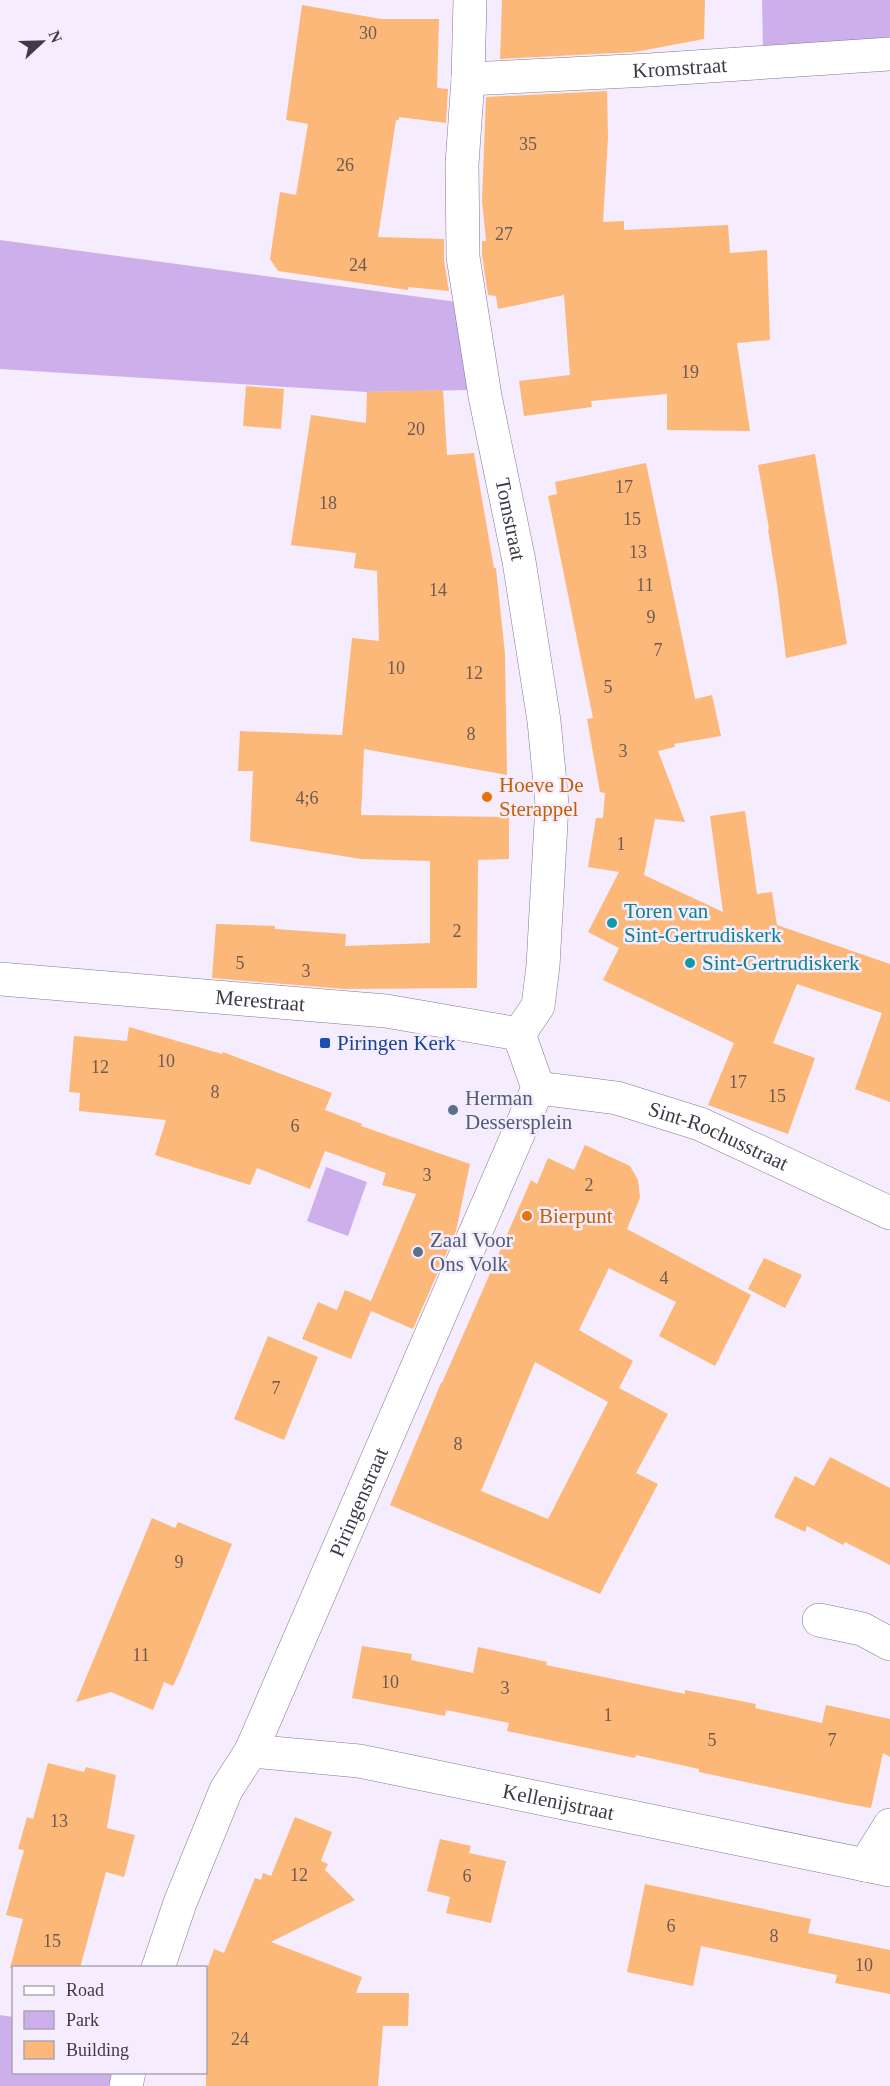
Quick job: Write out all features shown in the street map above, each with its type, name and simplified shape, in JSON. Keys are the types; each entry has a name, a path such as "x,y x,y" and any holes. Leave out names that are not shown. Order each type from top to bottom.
{"street":[{"name":"Tomstraat","path":"470,0 468,79 462,164 463,257 485,396 519,561 544,721 552,804 543,966 538,1006 519,1034"},
{"name":"Kromstraat","path":"468,79 890,54"},
{"name":"Merestraat","path":"0,979 386,1011 519,1034"},
{"path":"519,1034 538,1088"},
{"name":"Sint-Rochusstraat","path":"538,1088 617,1098 700,1124 890,1213"},
{"name":"Piringenstraat","path":"159,1966 180,1904 226,1790 251,1751 538,1088"},
{"path":"819,1620 862,1629 890,1644"},
{"name":"Kellenijstraat","path":"251,1751 359,1761 877,1867 890,1825"}],"green space":[{"path":"762,0 890,0 890,39 763,49"},
{"path":"0,240 457,302 471,390 367,392 0,369"},
{"path":"326,1167 367,1182 348,1236 307,1221"},
{"path":"0,2015 12,2017 12,2074 116,2074 112,2086 0,2086"}],"building":[{"path":"502,0 705,0 704,39 635,52 500,59"},
{"path":"302,5 381,19 439,19 437,88 448,89 446,123 399,117 399,120 396,120 378,237 444,239 444,260 449,291 408,287 408,290 278,271 270,259 280,192 296,195 308,124 286,120"},
{"path":"607,91 608,137 603,222 624,221 624,230 728,225 730,253 767,250 770,340 737,343 750,431 667,430 667,394 591,401 592,407 524,416 519,381 570,375 564,295 498,309 496,296 488,295 482,255 482,241 486,241 482,201 486,97"},
{"path":"246,386 284,389 281,429 243,426"},
{"path":"443,390 447,455 474,453 494,568 496,568 505,654 507,775 364,749 361,815 509,817 509,859 478,860 477,988 344,989 212,978 216,924 275,926 275,929 346,934 345,946 430,943 430,861 361,859 250,841 253,771 238,771 240,731 342,735 352,638 379,641 377,571 354,568 356,553 291,545 311,415 366,423 367,392"},
{"path":"815,454 847,644 786,658 758,465"},
{"path":"646,463 695,699 712,695 721,736 674,744 675,747 658,751 685,822 655,819 644,875 723,912 710,816 745,811 757,894 772,892 777,925 890,964 890,1102 855,1089 882,1013 797,984 773,1043 815,1058 788,1134 708,1105 734,1043 603,980 619,948 588,932 619,872 588,867 596,818 603,818 605,793 600,792 587,719 593,718 548,496 557,494 555,482"},
{"path":"129,1027 222,1054 223,1052 332,1093 325,1110 362,1124 361,1126 470,1164 456,1231 413,1329 371,1311 351,1359 302,1339 318,1302 337,1310 345,1290 371,1301 416,1194 382,1185 386,1173 325,1151 310,1189 257,1168 250,1185 155,1155 166,1120 79,1111 80,1093 69,1092 74,1036 127,1041"},
{"path":"585,1145 630,1166 638,1180 640,1198 627,1229 751,1295 715,1366 659,1336 676,1302 609,1268 579,1330 633,1361 619,1388 668,1414 636,1473 658,1484 600,1594 390,1505 531,1180 537,1184 548,1158 574,1170","holes":["535,1362 608,1402 548,1519 481,1491"]},
{"path":"764,1258 802,1275 785,1308 748,1289"},
{"path":"268,1336 318,1357 284,1440 234,1419"},
{"path":"830,1457 890,1488 890,1565 845,1542 843,1545 807,1526 805,1532 774,1517 795,1476 814,1486"},
{"path":"152,1518 175,1528 178,1522 232,1544 181,1669 173,1686 164,1682 153,1710 111,1692 76,1702"},
{"path":"362,1646 412,1654 411,1660 473,1673 478,1647 547,1662 546,1665 685,1694 685,1690 756,1704 755,1708 822,1723 826,1705 890,1719 890,1757 883,1753 871,1808 848,1804 699,1772 699,1769 636,1755 635,1758 507,1731 509,1723 446,1710 445,1716 352,1698"},
{"path":"48,1763 84,1772 86,1767 116,1775 107,1828 135,1835 124,1877 106,1872 81,1966 12,1966 10,1968 23,1919 6,1915 24,1850 18,1849 27,1817 33,1819"},
{"path":"295,1817 332,1832 321,1861 328,1864 325,1870 355,1900 271,1942 362,1977 356,1993 409,1993 408,2026 383,2026 378,2086 206,2086 207,1969 214,1949 224,1953 255,1878 261,1880 263,1873 271,1876"},
{"path":"440,1839 471,1846 469,1853 506,1861 491,1923 446,1913 450,1897 427,1891"},
{"path":"645,1884 811,1919 808,1933 890,1950 890,1994 835,1983 837,1975 701,1946 693,1986 627,1972"}],"place":[{"name":"Hoeve De Sterappel","path":"487,797"},
{"name":"Toren van Sint-Gertrudiskerk","path":"612,923"},
{"name":"Sint-Gertrudiskerk","path":"690,963"},
{"name":"Piringen Kerk","path":"325,1043"},
{"name":"Herman Dessersplein","path":"453,1110"},
{"name":"Bierpunt","path":"527,1216"},
{"name":"Zaal Voor Ons Volk","path":"418,1252"}]}
